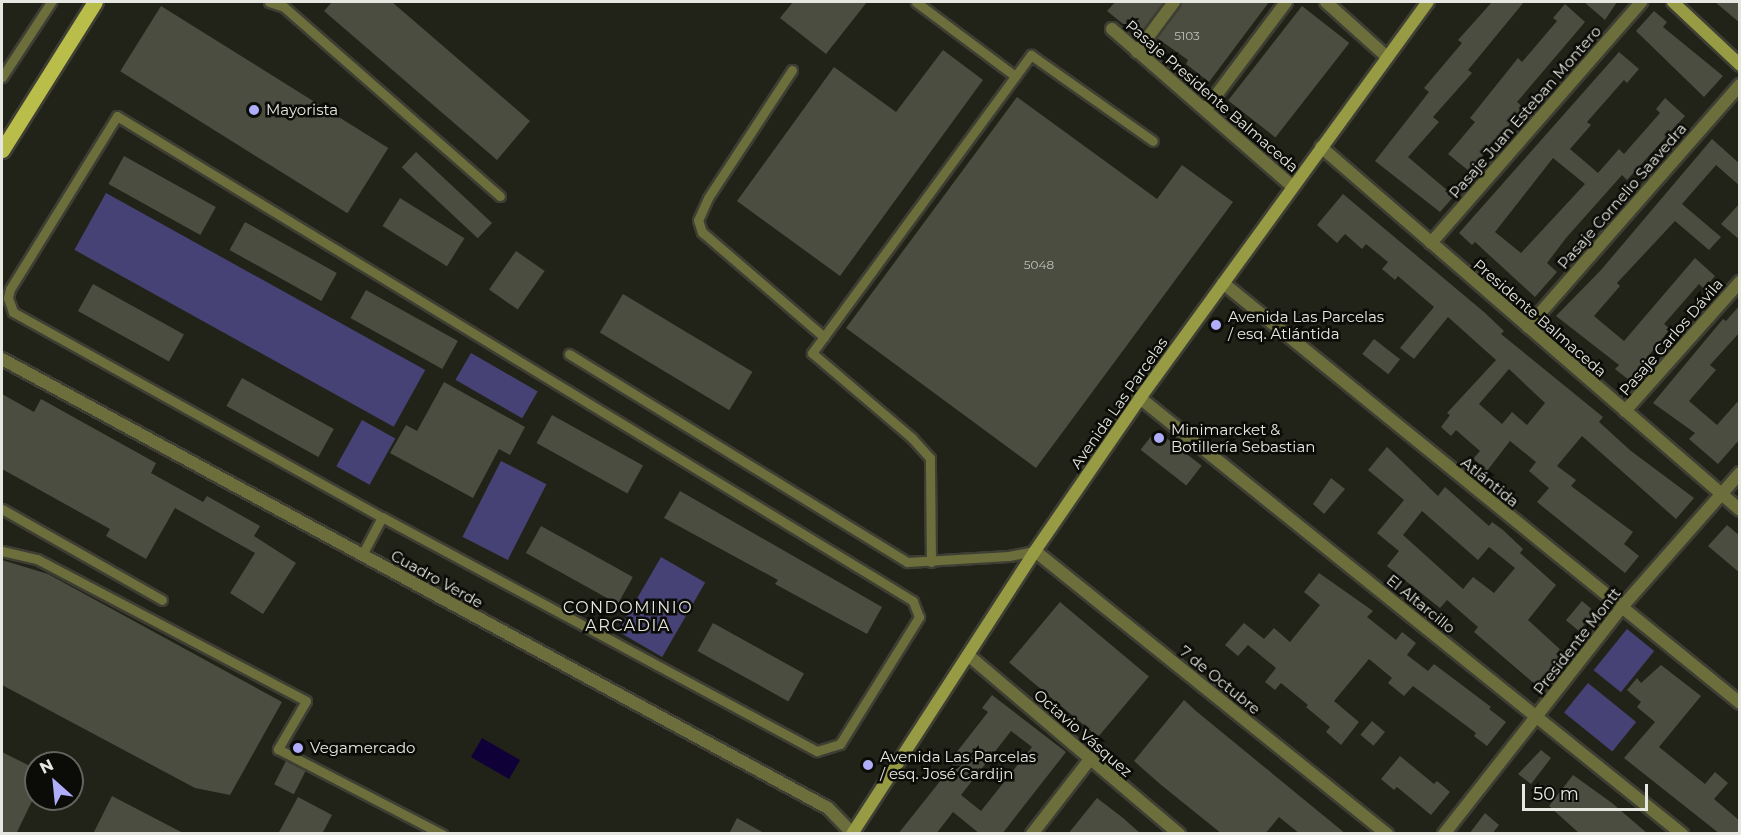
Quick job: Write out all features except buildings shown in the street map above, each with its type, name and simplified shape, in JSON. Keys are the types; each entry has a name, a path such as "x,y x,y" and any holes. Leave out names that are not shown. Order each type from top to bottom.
{"main road":[{"path":"2,150 95,2"}],"street":[{"path":"1137,52 1174,2"},
{"path":"1205,110 1286,2"},
{"path":"1326,2 1387,57"},
{"name":"Avenida Las Parcelas","path":"852,833 1035,550 1140,398 1428,2"},
{"name":"Pasaje Juan Esteban Montero","path":"1431,243 1641,2"},
{"path":"1673,2 1740,65"},
{"name":"Pasaje Presidente Balmaceda","path":"1112,29 1292,186"},
{"name":"Pasaje Cornelio Saavedra","path":"1528,327 1740,85"},
{"name":"Presidente Balmaceda","path":"1321,147 1740,510"},
{"name":"Pasaje Carlos Dávila","path":"1625,411 1740,282"},
{"name":"Atlántida","path":"1223,283 1740,703"},
{"name":"Cuadro Verde","path":"2,359 828,808 852,833"},
{"name":"El Altarcillo","path":"1140,398 1682,834"},
{"name":"Presidente Montt","path":"1444,834 1622,608 1740,473"},
{"name":"7 de Octubre","path":"1035,550 1381,832"},
{"name":"Octavio Vásquez","path":"968,655 1179,834"},
{"path":"1032,834 1091,758"}],"lane":[{"path":"2,77 51,2"},
{"path":"268,2 284,7 500,195"},
{"path":"916,2 1015,76"},
{"path":"931,562 930,458 812,353 1031,55 1153,141"},
{"path":"792,70 708,198 698,220 702,232 824,337"},
{"path":"117,116 913,601 919,617 840,744 817,751 382,517 13,312 8,298 10,289 117,116"},
{"path":"569,354 907,562 931,562 1035,550"},
{"path":"2,509 162,600"},
{"path":"362,555 382,517"},
{"path":"2,551 36,559 306,701 278,749 442,834"}],"shaded area":[{"path":"106,193 425,370 394,427 74,250"},
{"path":"471,353 538,392 522,418 456,380"},
{"path":"362,420 395,438 370,485 336,466"},
{"path":"501,461 546,484 508,560 462,537"},
{"path":"661,557 705,582 662,657 618,631"},
{"path":"1627,629 1654,651 1621,692 1594,670"},
{"path":"1588,683 1636,722 1612,752 1564,713"},
{"path":"482,738 520,760 509,779 471,757"}],"place":[{"name":"Mayorista","path":"254,110"},
{"name":"Avenida Las Parcelas / esq. Atlántida","path":"1216,325"},
{"name":"Minimarcket & Botillería Sebastian","path":"1159,438"},
{"name":"Vegamercado","path":"298,748"},
{"name":"Avenida Las Parcelas / esq. José Cardijn","path":"868,765"}],"district":[{"name":"CONDOMINIO ARCADIA","path":"628,617"}]}
